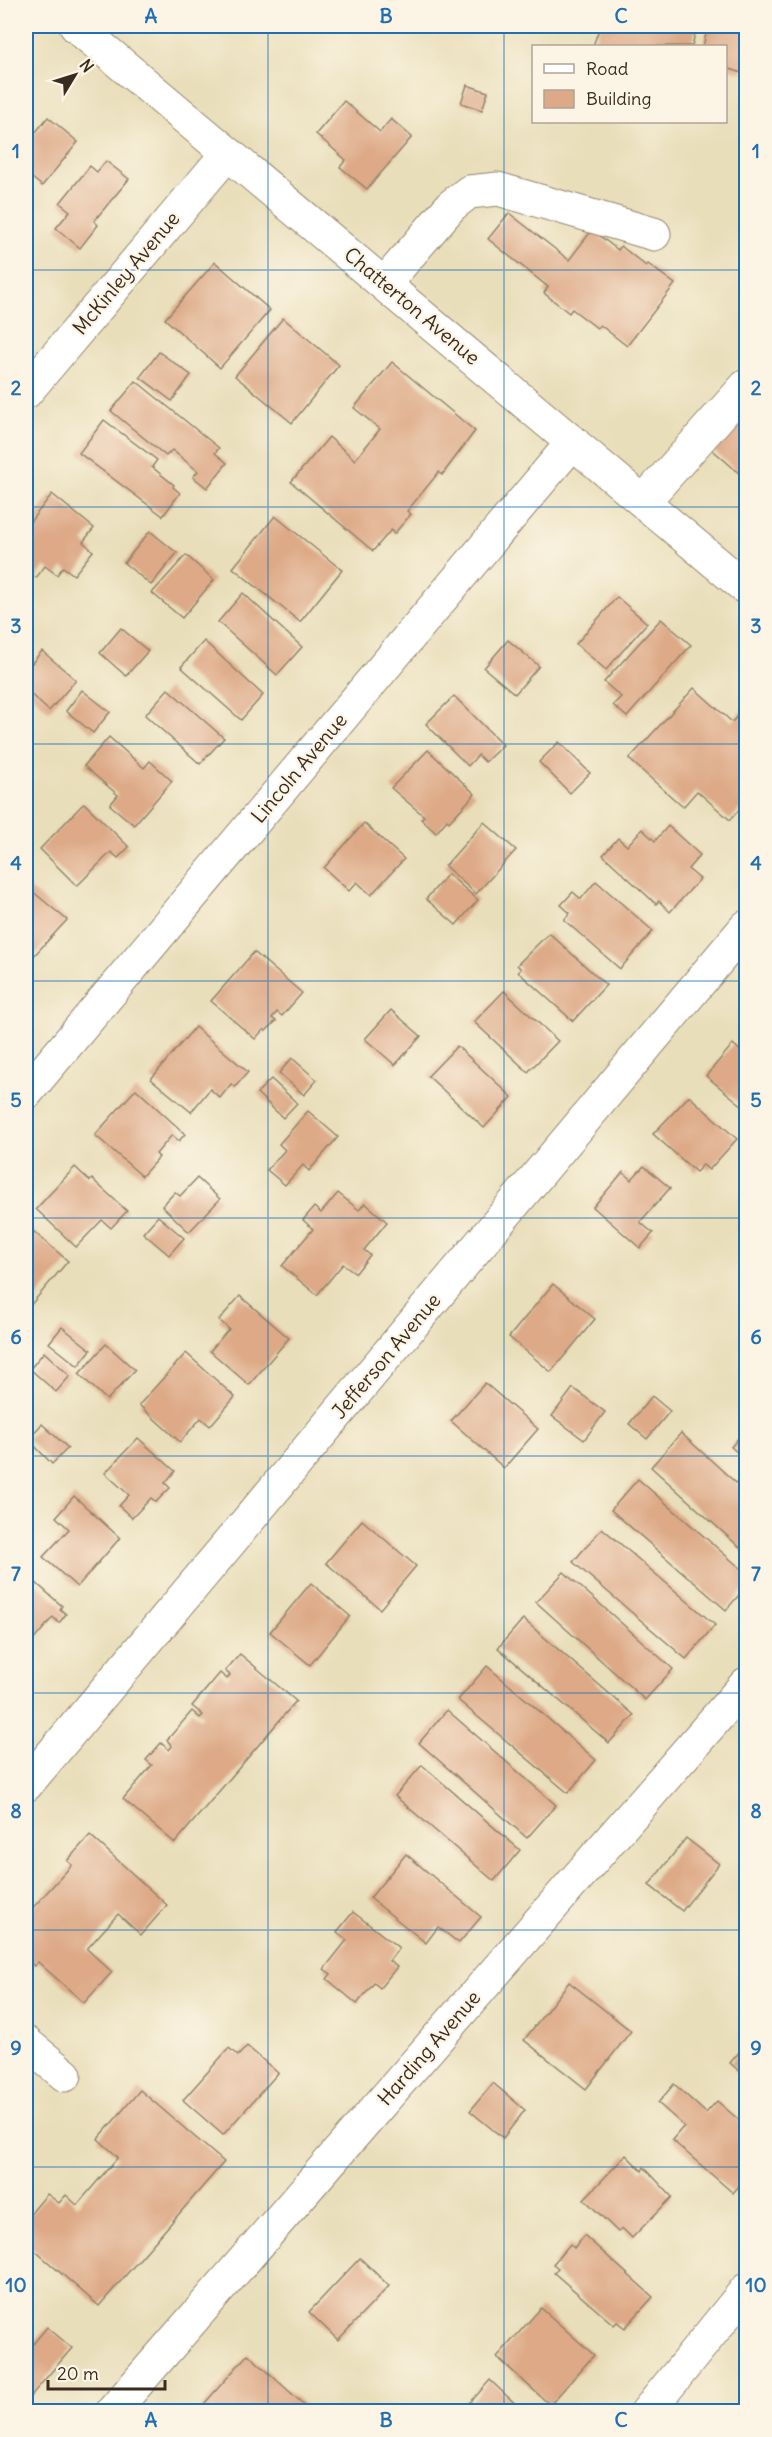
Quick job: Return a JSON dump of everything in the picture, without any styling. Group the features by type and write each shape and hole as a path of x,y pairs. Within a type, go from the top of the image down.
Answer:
{"street":[{"name":"Chatterton Avenue","path":"76,26 747,588"},
{"name":"McKinley Avenue","path":"26,392 227,154"},
{"path":"385,283 451,206 469,192 498,189 654,234"},
{"path":"644,501 747,386"},
{"name":"Lincoln Avenue","path":"26,1093 573,442"},
{"name":"Jefferson Avenue","path":"26,1785 747,927"},
{"name":"Harding Avenue","path":"112,2412 747,1684"},
{"path":"26,2043 64,2075"},
{"path":"647,2412 747,2290"}],"building":[{"path":"600,26 697,26 692,45 593,45"},
{"path":"708,26 746,26 746,57 742,73 727,68 727,45 703,45"},
{"path":"467,85 488,92 482,110 461,103"},
{"path":"344,101 380,132 391,119 412,137 367,189 340,167 346,160 316,134"},
{"path":"48,117 78,142 42,186 26,173 26,144"},
{"path":"106,161 129,179 94,221 98,225 80,248 56,228 70,211 60,203 90,166 97,172"},
{"path":"509,213 569,260 592,230 618,250 621,246 646,266 648,264 675,284 627,346 600,325 597,328 572,309 569,313 544,293 548,287 488,239"},
{"path":"215,262 270,310 220,368 165,319"},
{"path":"283,318 339,365 292,423 235,376"},
{"path":"159,352 191,375 172,401 140,377"},
{"path":"392,362 475,431 442,475 439,472 407,511 411,514 394,534 391,530 373,551 291,482 329,437 355,460 380,429 354,408"},
{"path":"136,381 219,448 215,453 227,463 207,488 193,477 198,471 172,450 166,456 111,411"},
{"path":"746,399 746,479 708,446"},
{"path":"104,420 157,460 152,467 180,493 163,516 79,453"},
{"path":"52,494 94,528 83,542 93,551 74,575 63,567 57,575 45,566 36,578 26,570 26,527"},
{"path":"275,516 342,570 300,622 233,568"},
{"path":"150,531 177,553 151,585 124,563"},
{"path":"186,555 214,580 182,618 152,593"},
{"path":"243,593 302,647 277,675 218,622"},
{"path":"617,597 647,623 606,670 576,644"},
{"path":"661,619 691,645 627,717 613,705 621,697 604,682"},
{"path":"121,628 148,651 126,676 100,653"},
{"path":"508,640 539,666 515,694 484,668"},
{"path":"204,641 263,695 241,720 181,667"},
{"path":"42,651 76,680 49,711 26,690 26,670"},
{"path":"694,688 732,722 746,706 746,802 730,820 697,791 683,807 629,759"},
{"path":"168,689 224,738 200,764 145,715"},
{"path":"82,690 110,712 93,733 66,711"},
{"path":"454,696 503,745 485,762 478,755 468,766 426,724"},
{"path":"109,737 144,768 150,761 172,781 134,825 110,805 118,795 84,766"},
{"path":"559,742 590,773 570,793 539,762"},
{"path":"428,750 475,794 436,833 421,819 424,816 391,788"},
{"path":"84,803 129,847 118,858 111,852 77,886 40,849"},
{"path":"484,822 516,850 476,894 445,866"},
{"path":"364,823 404,859 371,895 357,882 349,891 324,868"},
{"path":"668,826 700,855 688,869 700,879 670,912 659,901 656,904 603,855 618,838 627,846 642,829 655,841"},
{"path":"448,874 478,900 456,925 426,899"},
{"path":"596,881 653,931 620,969 564,920 570,913 561,905 573,892 581,899"},
{"path":"26,886 67,920 30,960 26,956"},
{"path":"549,933 606,985 573,1021 518,972 521,969 517,965"},
{"path":"254,952 302,993 282,1016 277,1012 272,1018 276,1021 255,1039 211,1001"},
{"path":"504,991 558,1041 528,1072 474,1022"},
{"path":"391,1010 421,1036 395,1065 365,1039"},
{"path":"195,1027 248,1072 235,1087 231,1084 220,1098 210,1089 191,1112 151,1079"},
{"path":"733,1044 746,1056 746,1104 744,1107 706,1076"},
{"path":"457,1046 512,1097 484,1128 428,1076"},
{"path":"292,1058 317,1080 304,1095 279,1073"},
{"path":"271,1079 297,1103 283,1118 257,1093"},
{"path":"136,1089 185,1134 179,1141 172,1135 156,1154 159,1157 142,1176 95,1135"},
{"path":"689,1096 737,1139 709,1170 703,1165 696,1172 653,1134"},
{"path":"308,1111 338,1137 309,1171 303,1165 285,1185 267,1170 285,1150 279,1144"},
{"path":"644,1166 670,1188 640,1222 653,1233 640,1248 593,1207 623,1172 631,1180"},
{"path":"75,1167 90,1181 92,1179 127,1211 111,1228 102,1220 76,1247 36,1209"},
{"path":"197,1178 220,1199 189,1232 162,1206 175,1192 180,1196"},
{"path":"338,1193 359,1210 365,1203 387,1222 364,1250 370,1255 356,1273 343,1264 317,1295 282,1266 313,1229 303,1220 314,1207 321,1213"},
{"path":"158,1216 184,1238 169,1255 143,1233"},
{"path":"26,1225 68,1261 29,1307 26,1304"},
{"path":"553,1284 595,1319 551,1372 509,1337"},
{"path":"240,1296 289,1338 249,1385 210,1351 229,1329 219,1320"},
{"path":"62,1327 91,1350 78,1366 49,1343"},
{"path":"106,1344 135,1370 107,1400 79,1374"},
{"path":"44,1352 70,1376 56,1392 30,1369"},
{"path":"186,1353 235,1397 210,1426 201,1418 180,1442 139,1405"},
{"path":"485,1383 538,1429 504,1468 451,1421"},
{"path":"573,1388 605,1412 584,1440 552,1416"},
{"path":"652,1396 670,1411 647,1439 629,1424"},
{"path":"42,1424 68,1448 52,1464 28,1439"},
{"path":"746,1429 746,1460 731,1447"},
{"path":"681,1433 746,1492 746,1553 651,1467"},
{"path":"138,1438 175,1471 165,1483 170,1488 156,1502 151,1498 132,1518 119,1506 129,1495 105,1473"},
{"path":"638,1479 746,1573 746,1587 726,1610 611,1510"},
{"path":"74,1496 120,1538 77,1587 43,1557 69,1529 56,1517"},
{"path":"362,1520 416,1566 380,1609 326,1563"},
{"path":"602,1528 715,1625 686,1659 573,1562"},
{"path":"564,1572 673,1669 645,1700 536,1602"},
{"path":"26,1574 62,1606 60,1609 66,1614 59,1623 53,1617 26,1649"},
{"path":"311,1583 350,1616 310,1665 270,1632"},
{"path":"523,1619 634,1715 609,1743 498,1648"},
{"path":"240,1654 296,1701 175,1843 123,1799 152,1765 146,1760 161,1743 169,1750 172,1746 167,1740 192,1711 200,1718 203,1715 192,1706 220,1673 227,1679 230,1675 225,1671"},
{"path":"487,1666 596,1760 568,1793 458,1700"},
{"path":"447,1710 556,1805 527,1838 419,1743"},
{"path":"422,1765 520,1850 494,1881 395,1796"},
{"path":"90,1835 167,1905 141,1935 118,1914 87,1949 112,1972 84,2003 38,1962 34,1966 26,1959 26,1915 72,1865 67,1861"},
{"path":"686,1838 719,1864 682,1911 649,1885"},
{"path":"406,1854 481,1917 459,1943 438,1927 426,1943 370,1898"},
{"path":"353,1912 399,1948 389,1961 397,1967 380,1988 374,1983 357,2004 327,1979 331,1974 324,1969 347,1940 337,1932"},
{"path":"569,1982 631,2031 586,2089 524,2040"},
{"path":"746,2044 746,2077 730,2063"},
{"path":"247,2046 278,2073 223,2135 183,2100 229,2048 238,2056"},
{"path":"493,2083 525,2110 503,2138 470,2111"},
{"path":"674,2084 706,2113 717,2101 746,2126 746,2178 733,2193 672,2140 684,2126 658,2103"},
{"path":"140,2090 224,2162 99,2306 26,2243 26,2219 47,2194 59,2203 66,2195 77,2205 118,2157 98,2139"},
{"path":"626,2155 642,2171 644,2167 672,2197 632,2238 622,2228 618,2232 584,2199"},
{"path":"584,2235 653,2297 625,2328 617,2322 614,2325 554,2273 558,2268 553,2264 570,2244 574,2248"},
{"path":"360,2258 389,2286 338,2340 309,2312"},
{"path":"541,2308 594,2355 550,2405 497,2357"},
{"path":"47,2327 72,2348 29,2398 26,2395 26,2338 33,2344"},
{"path":"248,2354 312,2412 197,2412"},
{"path":"490,2380 524,2412 462,2412"}]}
